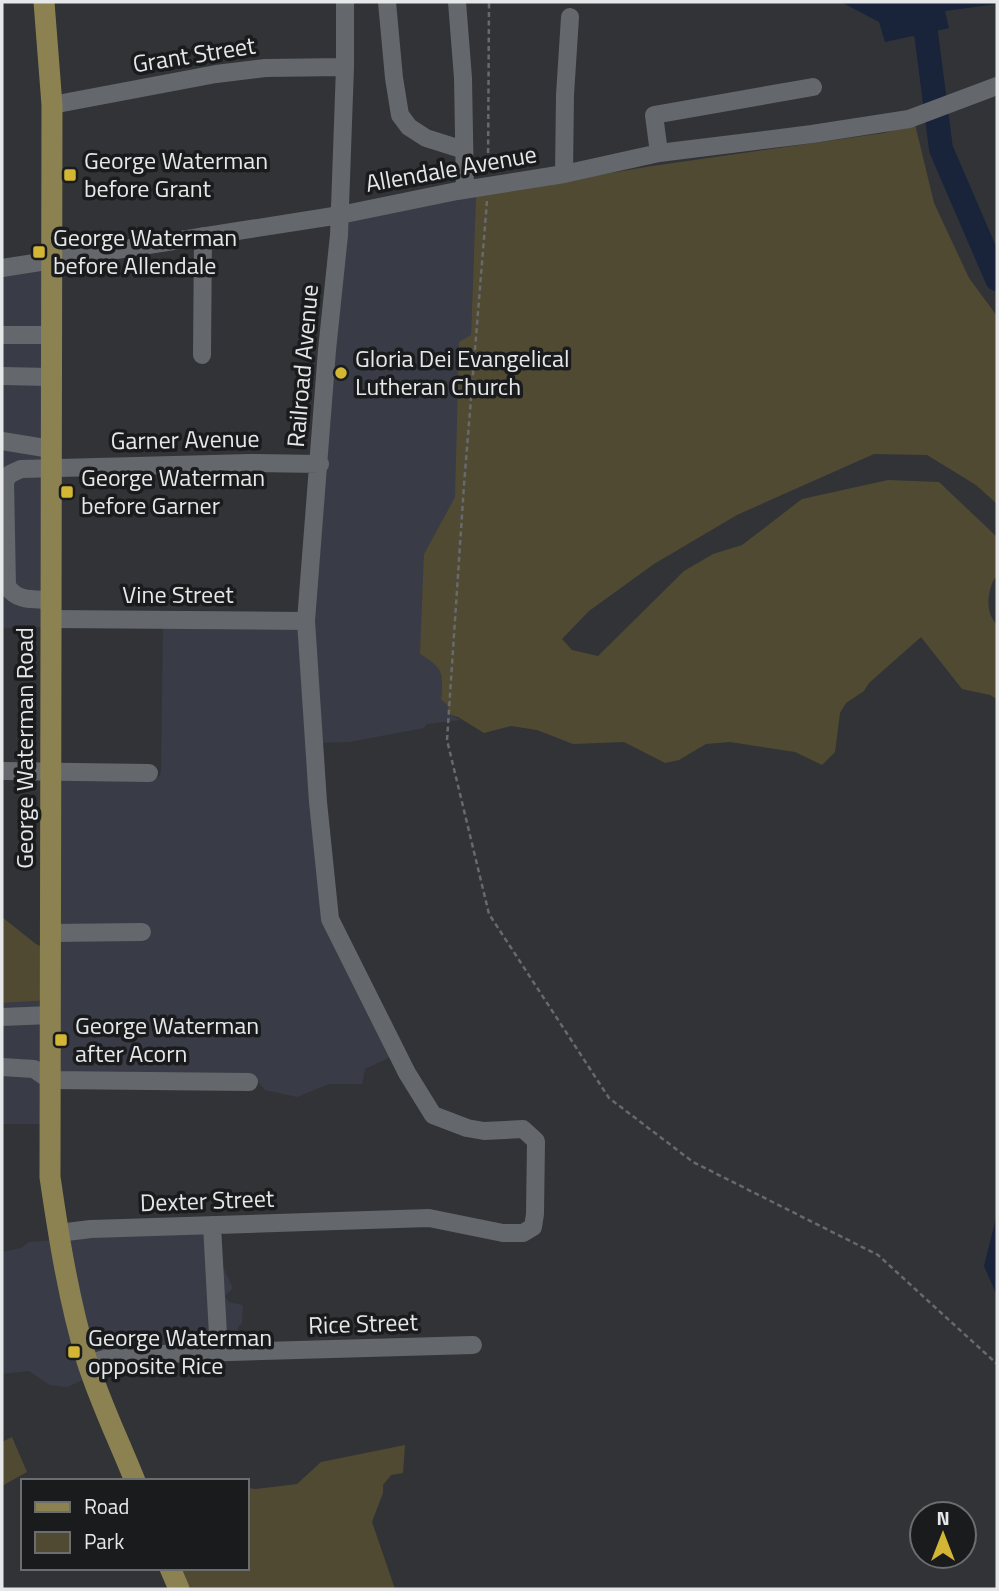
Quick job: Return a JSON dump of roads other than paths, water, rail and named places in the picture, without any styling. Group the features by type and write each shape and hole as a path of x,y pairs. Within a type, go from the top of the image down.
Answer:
{"main road":[{"name":"George Waterman Road","path":"44,2 52,105 50,1177 66,1282 88,1364 134,1479"},
{"path":"171,1570 178,1589"}],"street":[{"name":"Railroad Avenue","path":"314,734 306,621 340,215 345,2"},
{"path":"387,2 400,115 409,127 426,138 464,150"},
{"path":"457,2 463,78 465,190"},
{"path":"564,174 570,17"},
{"name":"Grant Street","path":"52,105 229,72 265,68 345,67"},
{"name":"Allendale Avenue","path":"2,268 340,215 564,174 659,153 824,133 909,119 997,86"},
{"path":"659,153 654,115 813,88"},
{"path":"202,236 202,355"},
{"path":"2,335 50,335"},
{"path":"2,376 50,377"},
{"path":"2,441 51,458"},
{"name":"Garner Avenue","path":"51,458 320,464"},
{"name":"Vine Street","path":"51,458 20,469 10,474 5,481 7,586 12,593 50,610 306,621"},
{"name":"Dexter Street","path":"58,1233 91,1229 429,1218 503,1233 523,1233 533,1227 536,1141 523,1129 467,1129 433,1115 407,1073 330,919 314,734"},
{"path":"2,771 149,773"},
{"path":"51,933 142,932"},
{"path":"2,1017 51,1015"},
{"path":"2,1067 34,1069 50,1080 249,1082"},
{"path":"212,1225 219,1353"},
{"name":"Rice Street","path":"88,1364 107,1358 473,1345"}],"water":[{"path":"841,2 997,4 945,11 949,28 885,42 879,22"},
{"path":"997,1214 997,1296 984,1266"}],"waterway":[{"path":"907,2 926,33 941,149 997,279"}],"place":[{"name":"George Waterman before Grant","path":"70,175"},
{"name":"George Waterman before Allendale","path":"39,252"},
{"name":"Gloria Dei Evangelical Lutheran Church","path":"341,373"},
{"name":"George Waterman before Garner","path":"67,492"},
{"name":"George Waterman after Acorn","path":"61,1040"},
{"name":"George Waterman opposite Rice","path":"74,1352"}]}
